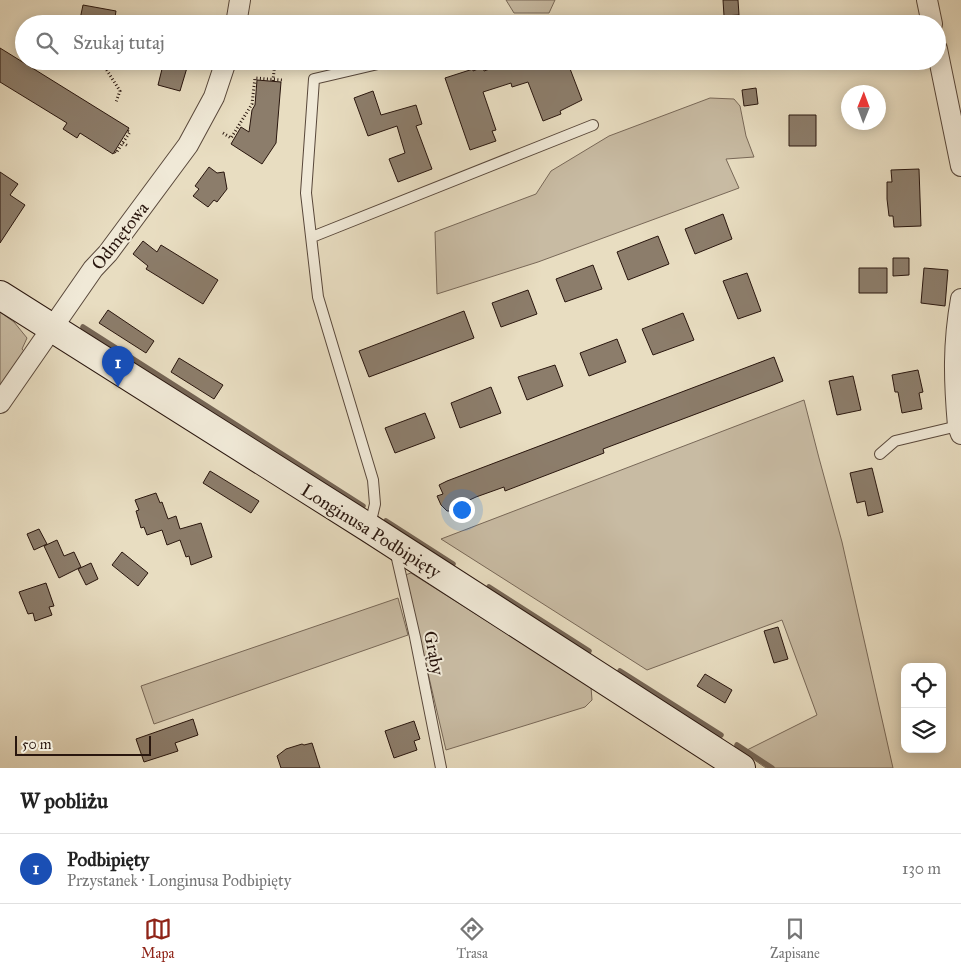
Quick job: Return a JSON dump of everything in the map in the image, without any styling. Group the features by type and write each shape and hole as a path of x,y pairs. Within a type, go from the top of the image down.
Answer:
{"street":[{"path":"238,15 240,0"},
{"path":"927,0 930,15"},
{"name":"Odmętowa","path":"0,403 93,269 108,253 188,145 214,97 223,70"},
{"path":"942,70 961,166"},
{"name":"Longinusa Podbipięty","path":"0,295 369,528 741,768"},
{"path":"959,430 954,361 956,326 961,299"}],"lane":[{"path":"352,70 314,79 306,193 318,297 373,480 375,504 369,528"},
{"path":"312,238 593,125"},
{"path":"880,454 895,441 959,430"},
{"name":"Grąby","path":"393,544 415,637 441,768"}],"path":[{"path":"107,70 120,91 116,102"},
{"path":"273,80 274,70"},
{"path":"223,133 231,138 252,104 255,78 282,80"},
{"path":"115,152 130,132 128,131"},
{"path":"123,142 128,146"}],"shaded area":[{"path":"506,0 555,0 549,13 514,13"},
{"path":"710,98 734,99 740,106 746,136 754,157 726,159 739,188 538,262 437,294 435,232 536,194 551,171 609,136"},
{"path":"0,312 14,322 27,338 22,349 27,354 0,395"},
{"path":"804,400 842,542 893,768 766,768 743,752 817,715 782,620 647,670 441,539"},
{"path":"411,573 591,687 592,700 585,707 446,750 405,575"},
{"path":"398,598 408,635 154,724 141,686"}],"building":[{"path":"723,0 738,0 739,15 724,15"},
{"path":"83,5 116,11 115,15 81,15"},
{"path":"0,48 15,57 15,70 35,70 129,128 113,154 80,133 77,138 63,129 67,123 0,82"},
{"path":"162,70 186,70 180,91 158,85"},
{"path":"470,70 570,70 582,100 560,111 561,114 543,121 528,82 512,87 511,83 483,92 496,130 492,131 496,141 470,150 445,78"},
{"path":"257,80 281,82 276,143 262,164 231,144 241,127 249,132 252,110 255,105"},
{"path":"756,88 758,104 744,106 742,90"},
{"path":"373,91 381,115 416,105 422,124 416,126 432,169 398,182 389,159 405,153 397,126 368,136 354,98"},
{"path":"789,115 816,115 816,146 789,146"},
{"path":"209,167 217,173 224,172 227,189 217,202 214,200 208,207 193,196 199,189 195,186"},
{"path":"919,169 921,226 894,227 893,216 889,216 887,199 887,182 892,182 891,170"},
{"path":"0,172 18,184 10,195 25,205 0,243"},
{"path":"723,214 732,239 695,254 685,229"},
{"path":"658,236 669,264 628,280 617,252"},
{"path":"143,241 157,252 161,245 218,280 203,304 146,269 148,266 133,254"},
{"path":"893,258 909,258 909,275 893,276"},
{"path":"593,265 602,289 565,302 556,279"},
{"path":"859,268 887,268 887,293 859,293"},
{"path":"924,268 948,270 945,306 921,303"},
{"path":"747,273 761,311 738,319 723,281"},
{"path":"528,290 537,314 501,327 492,303"},
{"path":"108,310 154,341 146,353 99,323"},
{"path":"464,311 474,338 369,377 359,351"},
{"path":"683,313 694,340 653,355 642,329"},
{"path":"617,339 626,362 589,376 580,353"},
{"path":"774,357 783,381 603,449 604,453 505,491 504,487 476,497 461,504 463,508 447,511 441,505 437,496 443,494 439,485 447,481"},
{"path":"179,358 223,385 214,399 171,372"},
{"path":"555,365 563,386 527,400 518,377"},
{"path":"918,370 923,392 919,393 922,409 902,413 892,375"},
{"path":"853,376 861,410 837,415 829,381"},
{"path":"491,387 501,413 460,428 451,403"},
{"path":"425,413 435,438 395,453 385,428"},
{"path":"872,468 883,512 868,516 865,501 857,503 850,473"},
{"path":"210,471 259,501 251,513 203,483"},
{"path":"156,493 160,503 162,502 168,519 176,516 180,529 201,523 212,557 191,565 189,556 186,557 180,540 167,545 162,530 147,535 144,527 141,528 136,511 139,510 135,500"},
{"path":"39,529 47,544 34,550 27,534"},
{"path":"57,540 64,556 74,552 81,567 59,578 44,546"},
{"path":"122,552 148,573 138,586 112,565"},
{"path":"91,563 98,579 86,585 78,569"},
{"path":"46,583 54,606 49,607 52,615 35,621 33,613 28,614 19,592"},
{"path":"778,627 788,659 774,663 764,631"},
{"path":"705,674 732,690 725,703 697,686"},
{"path":"193,719 198,735 175,743 178,751 144,762 136,739"},
{"path":"414,721 420,739 414,741 417,750 394,758 385,731"},
{"path":"312,743 320,768 281,768 277,756 286,749"}],"waterway":[{"path":"83,327 363,506"},
{"path":"386,521 453,564"},
{"path":"489,587 589,651"},
{"path":"620,671 721,735"},
{"path":"737,745 772,768"}],"place":[{"name":"Podbipięty","path":"118,387"}]}
